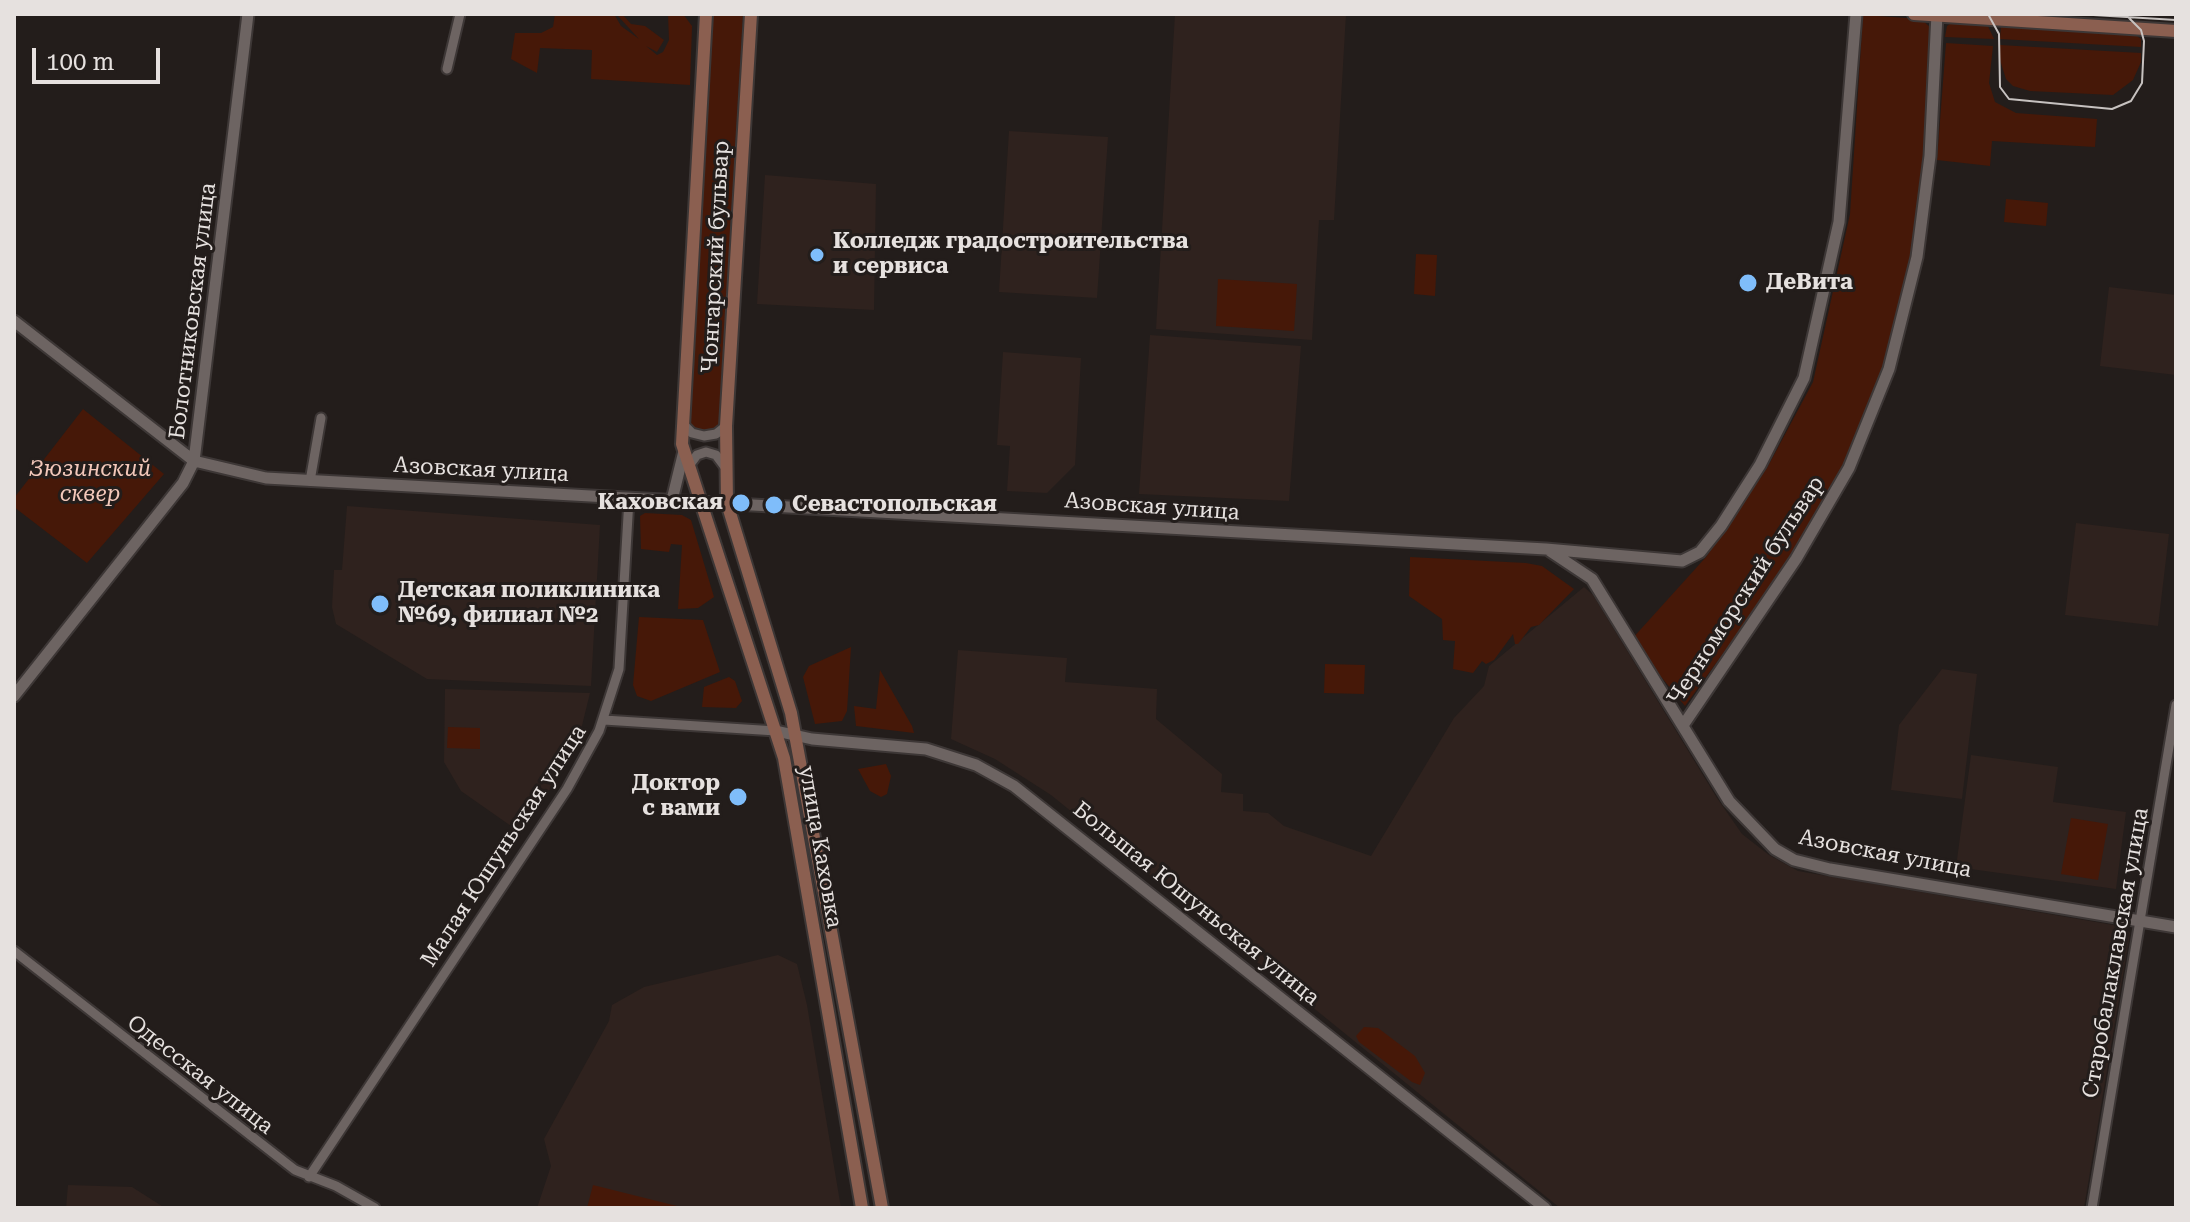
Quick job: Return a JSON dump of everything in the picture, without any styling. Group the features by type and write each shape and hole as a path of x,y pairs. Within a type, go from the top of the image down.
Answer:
{"main road":[{"name":"Чонгарский бульвар","path":"702,501 684,451 683,424 706,14"},
{"name":"Чонгарский бульвар","path":"727,503 726,426 751,14"},
{"path":"1914,14 2176,31"},
{"name":"улица Каховка","path":"702,501 776,731 814,927 862,1208"},
{"name":"улица Каховка","path":"727,503 795,736 882,1208"}],"street":[{"name":"Болотниковская улица","path":"14,696 183,483 194,461 248,14"},
{"path":"447,69 460,14"},
{"path":"1546,549 1682,561 1700,552 1760,465 1796,397 1823,304 1839,222 1856,14"},
{"name":"Черноморский бульвар","path":"1684,724 1796,559 1842,480 1889,369 1917,257 1930,156 1937,15"},
{"name":"Азовская улица","path":"14,321 194,461 266,478 1546,549 1592,579 1729,801 1772,847 1794,860 2176,927"},
{"path":"310,481 321,418"},
{"path":"683,424 692,433 704,436 716,434 726,426"},
{"name":"Чонгарский бульвар","path":"672,500 684,451"},
{"path":"688,467 697,455 706,452 716,455 725,467"},
{"name":"Малая Юшуньская улица","path":"309,1177 575,777 604,720 620,656 629,499"},
{"path":"1592,579 1597,564 1614,556"},
{"name":"Старобалаклавская улица","path":"2092,1208 2176,705"},
{"path":"604,720 776,731"},
{"name":"Большая Юшуньская улица","path":"776,731 795,736 934,751 976,765 1014,786 1545,1208"},
{"name":"Одесская улица","path":"14,951 236,1127 309,1177 336,1186 375,1208"}],"shaded area":[{"path":"1175,14 1346,14 1334,220 1319,220 1312,340 1156,329"},
{"path":"1009,131 1108,137 1097,298 999,292"},
{"name":"Колледж градостроительства и сервиса","path":"765,175 876,184 874,310 757,304"},
{"path":"2109,287 2176,295 2176,375 2100,366"},
{"path":"1150,335 1301,346 1289,501 1139,494"},
{"path":"1003,352 1081,358 1075,465 1047,493 1007,491 1010,446 997,445"},
{"path":"347,506 600,525 591,686 427,679 336,624 332,607 334,570 342,570"},
{"path":"2076,523 2169,534 2158,626 2065,615"},
{"path":"1584,587 1593,595 1717,798 1742,834 1769,855 1798,871 2125,927 2130,933 2084,1208 1560,1208 1051,795 995,759 951,739 958,650 1067,658 1065,682 1157,689 1156,719 1222,774 1221,792 1243,794 1243,811 1268,813 1284,826 1371,856 1454,718 1484,686 1489,666"},
{"path":"1942,669 1977,674 1962,799 1891,790 1899,725"},
{"path":"445,689 590,693 576,750 521,833 461,791 444,762"},
{"path":"1971,755 2058,767 2053,802 2126,812 2116,889 1956,867"},
{"path":"778,955 797,964 807,1005 841,1208 537,1208 551,1166 544,1139 609,1021 612,1005 644,987"},
{"path":"68,1185 132,1187 165,1208 66,1208"}],"green space":[{"path":"555,14 614,14 621,26 639,39 618,16 622,14 631,24 645,26 664,40 657,52 646,46 657,55 663,52 669,40 668,14 683,14 692,26 690,85 591,79 592,50 540,48 537,73 511,59 515,33 541,33 553,27"},
{"path":"710,14 743,14 719,424 709,432 695,431 685,422"},
{"path":"1863,15 1921,19 1932,29 1925,156 1912,256 1884,368 1845,467 1793,557 1685,706 1631,640 1706,557 1767,468 1813,382 1850,214"},
{"path":"1953,22 1987,24 1994,39 1945,37 1947,26"},
{"path":"2001,26 2133,33 2141,39 2141,47 2000,39"},
{"path":"1946,43 1993,46 1989,83 1995,102 2016,113 2097,119 2095,147 1992,141 1990,166 1937,160"},
{"path":"2000,45 2141,53 2141,62 2133,80 2113,95 2030,91 2013,86 2006,79 2000,60"},
{"path":"2006,199 2048,203 2046,226 2004,222"},
{"path":"1416,254 1437,255 1435,296 1414,294"},
{"path":"1218,279 1297,284 1294,331 1216,326"},
{"name":"Зюзинский сквер","path":"83,409 164,474 87,563 14,507 14,498"},
{"path":"645,513 682,515 691,520 714,597 698,608 678,609 682,545 671,544 669,552 641,549 640,516"},
{"path":"1410,557 1542,566 1574,589 1539,625 1531,627 1518,644 1515,644 1513,634 1494,660 1486,664 1482,661 1473,673 1453,669 1455,641 1443,640 1442,619 1409,596"},
{"path":"639,617 703,620 720,672 651,701 637,696 633,685"},
{"path":"851,647 847,711 842,721 815,724 803,677 809,666"},
{"path":"1325,664 1365,665 1364,694 1324,693"},
{"path":"880,670 914,733 856,726 854,706 876,709"},
{"path":"729,677 735,681 742,701 736,708 702,707 704,687"},
{"path":"448,727 480,728 480,749 447,748"},
{"path":"886,764 891,776 887,794 881,797 870,791 858,769"},
{"path":"2071,818 2108,824 2098,880 2061,874"},
{"path":"1364,1027 1378,1028 1415,1056 1425,1073 1420,1085 1359,1042 1356,1036"},
{"path":"593,1185 685,1208 587,1208"}],"tram line":[{"path":"1988,14 1999,34 2000,87 2009,99 2112,109 2131,101 2142,83 2144,41 2141,30 2125,14"},
{"path":"2077,14 2176,20"}],"place":[{"name":"Колледж градостроительства и сервиса","path":"817,255"},
{"name":"ДеВита","path":"1748,283"},
{"name":"Каховская","path":"741,503"},
{"name":"Севастопольская","path":"774,505"},
{"name":"Детская поликлиника №69, филиал №2","path":"380,604"},
{"name":"Доктор с вами","path":"738,797"}]}
